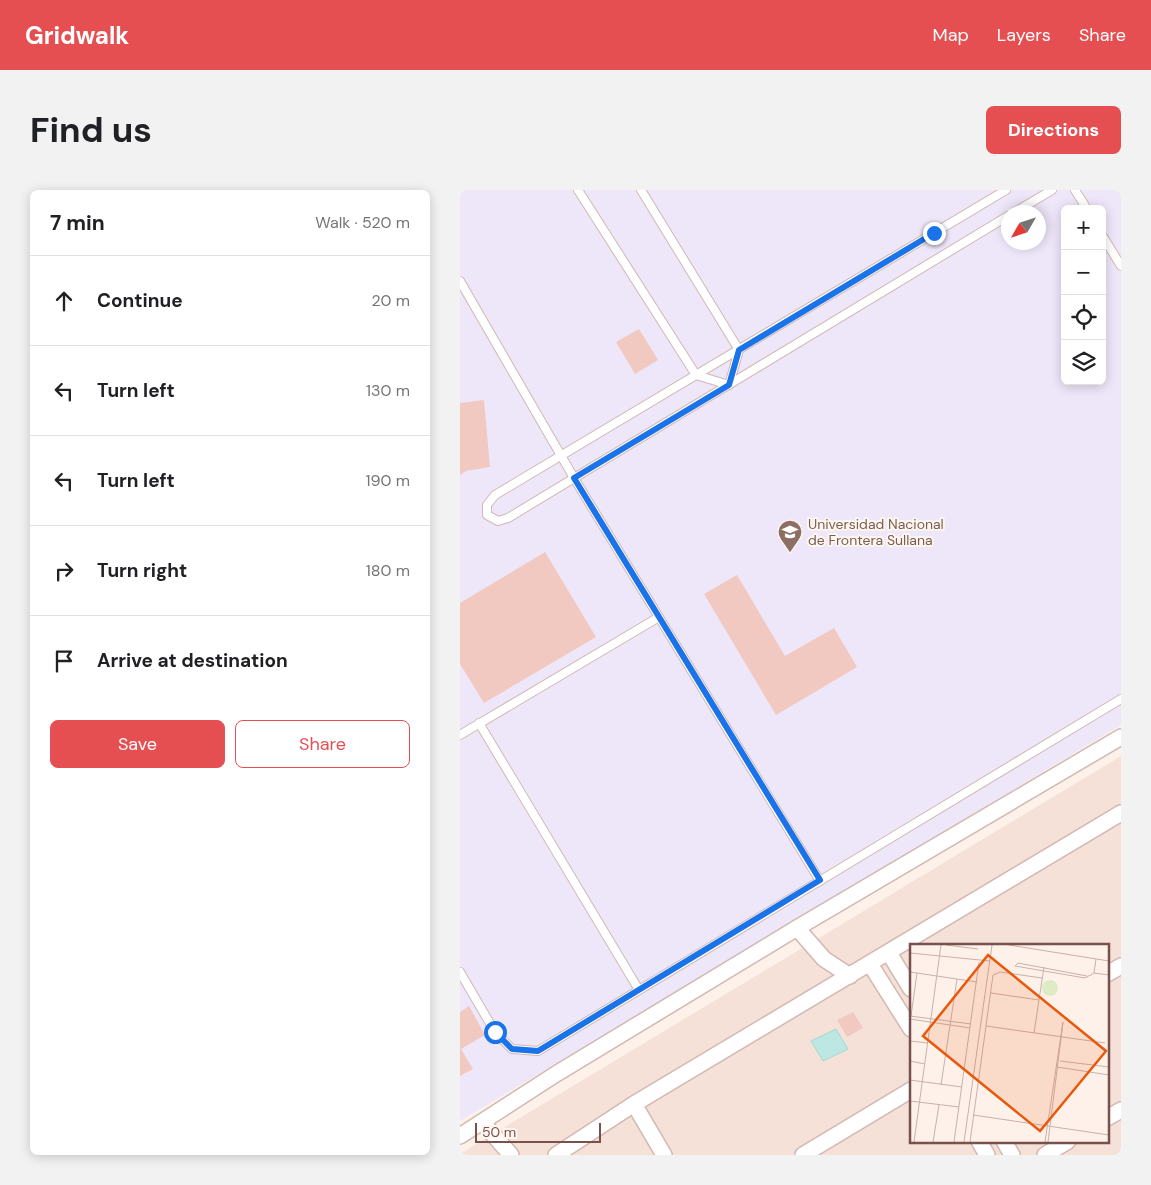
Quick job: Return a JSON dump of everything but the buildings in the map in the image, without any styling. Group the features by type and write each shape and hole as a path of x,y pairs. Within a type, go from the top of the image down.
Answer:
{"street":[{"path":"460,1136 483,1123 556,1074 797,928 1121,737"},
{"path":"556,1155 634,1104 1121,813"},
{"path":"797,928 824,959 850,976"},
{"path":"889,952 910,987"},
{"path":"870,964 910,1026"},
{"path":"1108,973 1121,966"},
{"path":"803,1155 910,1091"},
{"path":"634,1104 664,1155"},
{"path":"1108,1117 1121,1110"},
{"path":"483,1123 511,1155"},
{"path":"980,1142 987,1155"},
{"path":"1005,1142 1012,1155"},
{"path":"1045,1155 1066,1142"}],"lane":[{"path":"578,190 696,375 729,385"},
{"path":"641,190 739,350 729,385"},
{"path":"1001,220 508,518 498,521 487,515 487,504 495,496 1006,190"},
{"path":"1027,205 1052,190"},
{"path":"1075,190 1084,205"},
{"path":"1106,242 1121,266"},
{"path":"460,281 574,478 820,880"},
{"path":"460,734 658,617"},
{"path":"460,972 495,1032 512,1049 538,1051 1121,700"},
{"path":"479,723 639,990"}],"shaded area":[{"name":"Universidad Nacional de Frontera Sullana","path":"460,190 1121,190 1121,725 460,1121"},
{"path":"1121,756 1121,1155 460,1154"}],"water":[{"path":"836,1029 848,1049 823,1061 811,1041"}],"place":[{"name":"Universidad Nacional de Frontera Sullana","path":"790,553"}],"route":[{"path":"495,1032 512,1049 538,1051 820,880 574,478 729,385 739,350 934,233"}]}
